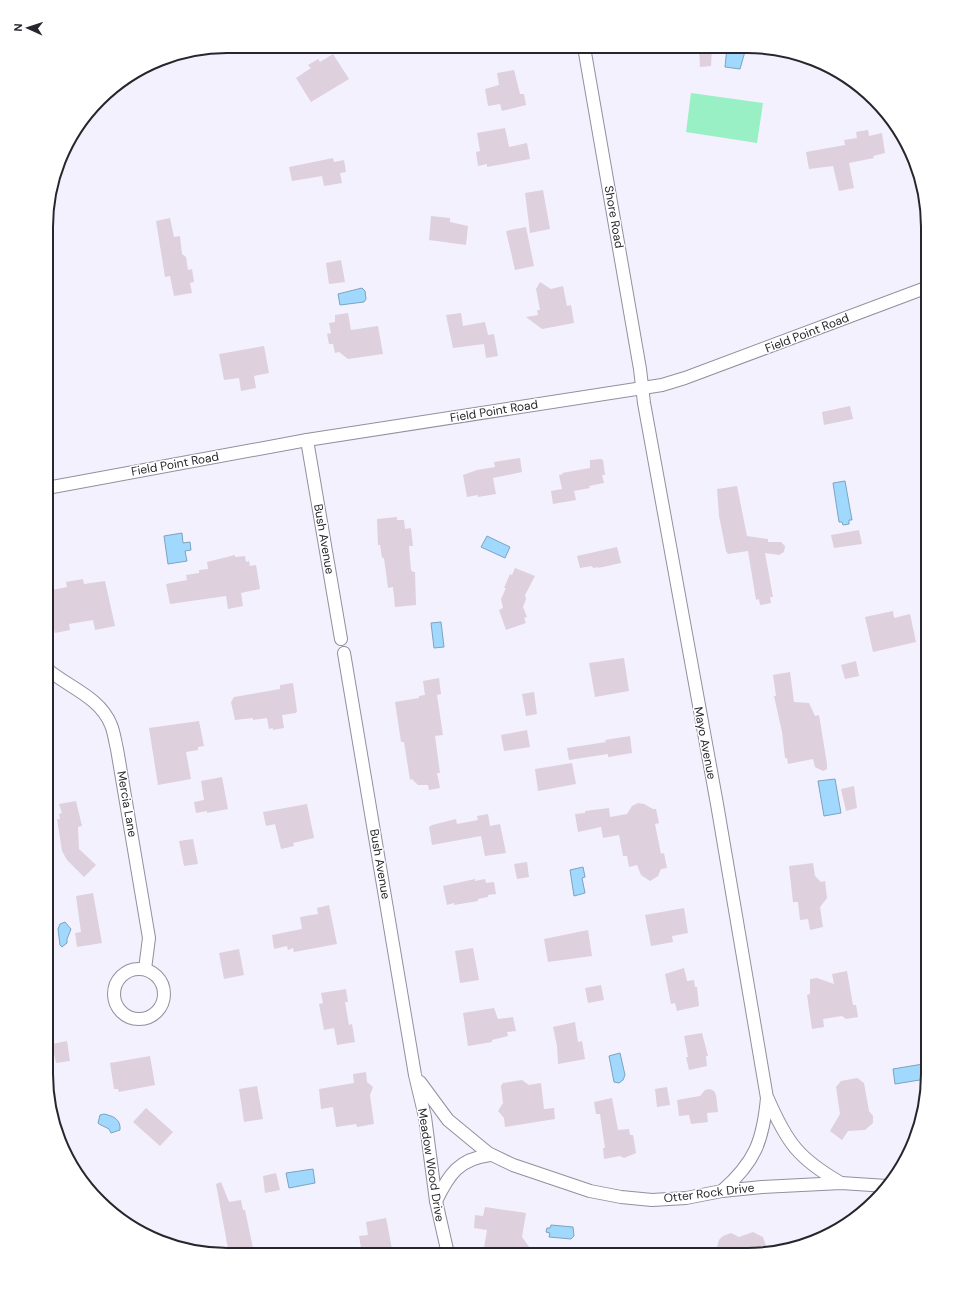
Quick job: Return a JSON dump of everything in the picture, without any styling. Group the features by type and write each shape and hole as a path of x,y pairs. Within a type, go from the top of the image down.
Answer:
{"street":[{"name":"Shore Road","path":"585,53 643,388"},
{"name":"Field Point Road","path":"53,487 307,440 643,388 685,378 921,290"},
{"name":"Mayo Avenue","path":"643,388 648,426 717,804 767,1098 784,1135 796,1150 822,1172 841,1183"},
{"name":"Bush Avenue","path":"307,440 341,639"},
{"name":"Bush Avenue","path":"344,653 416,1075"},
{"name":"Mercia Lane","path":"53,673 87,696 100,708 111,724 117,749 149,938 145,969"},
{"path":"135,968 145,969 154,973 162,983 164,992 162,1006 153,1015 137,1020 128,1017 121,1012 115,1004 113,996 115,984 125,972 135,968"},
{"name":"Otter Rock Drive","path":"416,1075 448,1120 490,1154 513,1165 590,1191 621,1197 652,1200 678,1199 722,1191 841,1183 881,1186"},
{"name":"Meadow Wood Drive","path":"416,1075 425,1117 436,1201 447,1248"},
{"name":"Mayo Avenue","path":"722,1191 747,1166 756,1151 765,1116 767,1098"},
{"path":"436,1201 445,1182 462,1164 470,1159 490,1154"}],"green space":[{"path":"691,93 763,103 757,143 686,132"}],"water":[{"path":"726,53 745,53 740,69 725,67"},
{"path":"362,288 365,291 366,299 364,302 340,305 338,294"},
{"path":"845,481 852,520 849,520 849,524 843,525 842,522 839,522 833,483"},
{"path":"182,533 183,543 190,542 191,550 185,551 187,561 168,564 164,536"},
{"path":"487,536 510,547 505,558 481,547"},
{"path":"441,622 444,647 434,648 431,623"},
{"path":"835,779 841,813 824,816 818,781"},
{"path":"583,867 585,877 582,878 585,893 574,896 570,870"},
{"path":"65,922 71,929 67,943 62,947 60,945 58,929 60,924"},
{"path":"620,1053 625,1075 623,1080 619,1083 614,1082 609,1056"},
{"path":"921,1064 921,1080 895,1084 893,1069"},
{"path":"104,1114 118,1121 120,1130 111,1133 109,1129 98,1123 100,1115"},
{"path":"313,1169 315,1183 289,1188 286,1173"},
{"path":"551,1225 573,1227 574,1236 571,1239 549,1237 550,1233 546,1232 547,1228 550,1228"}],"building":[{"path":"699,53 712,53 711,66 700,67"},
{"path":"333,54 349,79 311,102 296,78 311,68 308,65 318,59 320,62"},
{"path":"514,70 520,94 524,94 526,105 502,111 500,104 488,106 485,89 499,85 497,73"},
{"path":"505,128 509,147 527,143 530,159 487,167 487,164 478,166 476,152 480,151 477,133"},
{"path":"868,130 869,136 882,133 885,153 873,156 874,158 849,163 854,188 839,191 833,166 809,169 806,152 845,145 844,140 857,138 856,132"},
{"path":"333,158 334,162 344,160 346,172 340,173 342,183 324,186 322,176 292,181 289,167"},
{"path":"543,190 550,229 530,233 525,193"},
{"path":"431,216 450,218 450,222 468,226 466,245 429,240"},
{"path":"170,218 174,237 180,236 182,254 186,257 188,270 192,269 194,282 190,283 192,293 174,296 170,276 165,277 156,221"},
{"path":"526,227 534,266 515,270 506,231"},
{"path":"341,260 345,282 329,284 326,263"},
{"path":"540,282 551,289 563,286 567,306 571,305 574,323 542,329 526,317 538,315 537,310 540,310 536,289"},
{"path":"348,313 351,330 378,326 383,354 348,359 339,352 335,353 333,344 329,344 327,334 331,333 329,323 335,322 335,315"},
{"path":"461,313 463,326 485,322 488,335 494,334 498,356 486,358 484,344 453,348 446,315"},
{"path":"264,346 269,373 254,376 256,388 241,391 239,378 224,380 219,354"},
{"path":"850,406 853,419 824,425 822,412"},
{"path":"520,458 522,472 493,478 496,494 467,497 463,475 477,470 495,467 494,462"},
{"path":"590,460 603,460 605,475 602,475 604,483 589,486 590,488 574,491 576,500 553,504 551,491 562,489 559,475 563,474 562,473 590,468"},
{"path":"737,486 747,536 768,539 768,542 781,542 785,546 784,552 779,555 765,553 773,597 770,597 771,603 760,605 759,599 756,600 748,551 728,554 726,551 719,516 717,489"},
{"path":"397,517 397,520 404,520 405,529 411,528 413,546 409,546 411,570 415,572 416,605 395,607 393,587 388,588 384,558 382,558 380,545 378,545 377,519"},
{"path":"859,530 862,544 834,548 831,535"},
{"path":"617,547 621,563 598,568 593,568 592,566 580,568 577,556"},
{"path":"235,555 235,557 245,556 246,562 249,561 250,566 256,565 260,589 241,593 243,606 228,609 226,596 170,604 166,584 187,580 186,575 199,573 199,570 208,569 207,562"},
{"path":"515,568 535,576 525,595 526,599 523,607 527,617 524,618 526,623 506,630 499,610 503,608 501,599 506,588 504,588 510,574 512,575"},
{"path":"83,579 84,584 105,581 115,626 95,630 93,620 69,624 70,630 55,633 53,625 53,590 67,587 66,582"},
{"path":"893,611 894,618 910,614 916,642 873,652 865,617"},
{"path":"624,658 629,691 595,697 589,663"},
{"path":"856,661 859,676 845,679 841,665"},
{"path":"790,672 794,702 809,703 815,716 819,715 827,764 827,769 823,771 815,767 813,759 788,764 787,758 785,758 782,732 774,696 776,696 773,675"},
{"path":"439,678 441,694 437,695 443,735 435,736 440,773 437,773 440,788 429,790 428,785 418,785 412,779 410,780 404,742 401,742 395,702 419,698 419,696 425,695 423,681"},
{"path":"293,683 297,711 296,713 282,715 284,728 273,730 273,728 269,729 267,718 235,720 231,702 234,697 280,689 280,685"},
{"path":"534,692 537,714 526,716 522,694"},
{"path":"199,721 204,746 198,747 198,750 186,752 191,779 158,785 149,728"},
{"path":"527,730 530,747 504,751 501,735"},
{"path":"630,736 632,753 608,757 608,754 569,760 567,748 606,742 605,740"},
{"path":"572,763 576,784 538,791 535,769"},
{"path":"222,777 228,809 207,813 207,811 196,813 194,802 204,800 201,781"},
{"path":"854,786 857,808 846,811 841,789"},
{"path":"76,801 82,826 78,827 79,849 96,865 84,877 67,860 62,851 57,819 60,819 59,814 62,813 59,804"},
{"path":"638,803 656,809 659,823 655,824 661,854 664,853 667,868 661,869 658,876 650,881 641,875 637,865 629,867 627,856 623,856 619,835 603,838 601,827 578,832 575,814 585,813 585,811 609,808 610,817 627,814 632,806"},
{"path":"307,804 314,838 293,843 294,846 281,849 275,824 266,826 263,812"},
{"path":"488,814 490,826 500,824 506,853 485,856 481,836 432,845 429,827 432,825 456,819 457,824 478,820 477,816"},
{"path":"193,839 198,864 184,866 179,841"},
{"path":"527,862 529,877 517,879 514,864"},
{"path":"813,863 815,876 821,882 825,881 827,898 820,907 823,927 810,930 808,919 800,920 798,902 793,902 789,866"},
{"path":"475,879 475,881 485,879 486,883 494,882 496,894 488,895 488,897 478,899 478,901 447,905 443,886"},
{"path":"93,893 102,943 77,947 75,933 81,932 76,896"},
{"path":"329,905 337,944 294,952 293,948 288,950 287,946 274,949 272,935 302,929 300,917 318,914 317,908"},
{"path":"684,908 688,933 672,936 673,942 651,946 645,915"},
{"path":"588,930 592,956 548,962 544,939"},
{"path":"473,948 479,980 460,983 455,951"},
{"path":"239,949 244,975 224,979 219,953"},
{"path":"684,968 687,981 694,980 695,987 697,987 699,1006 677,1011 675,1003 671,1004 665,974"},
{"path":"847,971 853,1005 856,1005 858,1017 846,1019 842,1016 823,1019 824,1027 812,1029 807,995 810,994 810,979 817,978 834,984 832,974"},
{"path":"601,985 604,1000 588,1003 585,988"},
{"path":"346,989 348,1002 345,1002 349,1025 352,1024 355,1042 337,1045 334,1028 324,1030 319,1004 323,1003 321,993"},
{"path":"494,1008 498,1019 513,1017 516,1031 507,1032 508,1036 492,1040 492,1042 468,1046 463,1013"},
{"path":"575,1022 578,1042 582,1041 585,1059 558,1064 557,1046 553,1027"},
{"path":"702,1033 708,1056 706,1056 707,1066 689,1070 684,1036"},
{"path":"67,1041 70,1061 56,1063 53,1044"},
{"path":"150,1056 155,1085 119,1092 118,1089 114,1089 110,1063"},
{"path":"366,1072 367,1082 373,1087 370,1095 374,1124 357,1127 356,1124 336,1127 333,1107 321,1109 319,1089 354,1083 353,1074"},
{"path":"857,1078 864,1083 869,1111 873,1116 873,1123 865,1130 848,1131 842,1140 830,1131 840,1114 836,1087 841,1081"},
{"path":"522,1080 529,1085 541,1083 544,1109 554,1108 555,1119 505,1127 504,1118 498,1111 503,1103 501,1086 503,1083"},
{"path":"257,1086 263,1119 244,1122 239,1089"},
{"path":"667,1087 670,1105 657,1107 655,1089"},
{"path":"710,1089 714,1091 716,1095 718,1112 707,1113 708,1122 691,1124 689,1115 679,1116 677,1100 700,1096 705,1090"},
{"path":"612,1098 618,1130 629,1129 630,1135 633,1135 636,1153 624,1158 620,1156 604,1159 603,1148 605,1148 600,1114 596,1114 594,1102"},
{"path":"146,1108 173,1132 160,1146 133,1122"},
{"path":"276,1173 280,1190 265,1193 263,1176"},
{"path":"221,1182 229,1202 241,1200 243,1210 245,1210 253,1248 228,1248 216,1184"},
{"path":"485,1207 526,1213 522,1237 530,1248 484,1248 487,1230 474,1228 475,1215 483,1216"},
{"path":"386,1218 392,1248 361,1248 359,1236 368,1235 366,1222"},
{"path":"753,1232 763,1237 766,1246 765,1247 759,1248 717,1248 719,1240 723,1236 731,1233 739,1237"}]}
